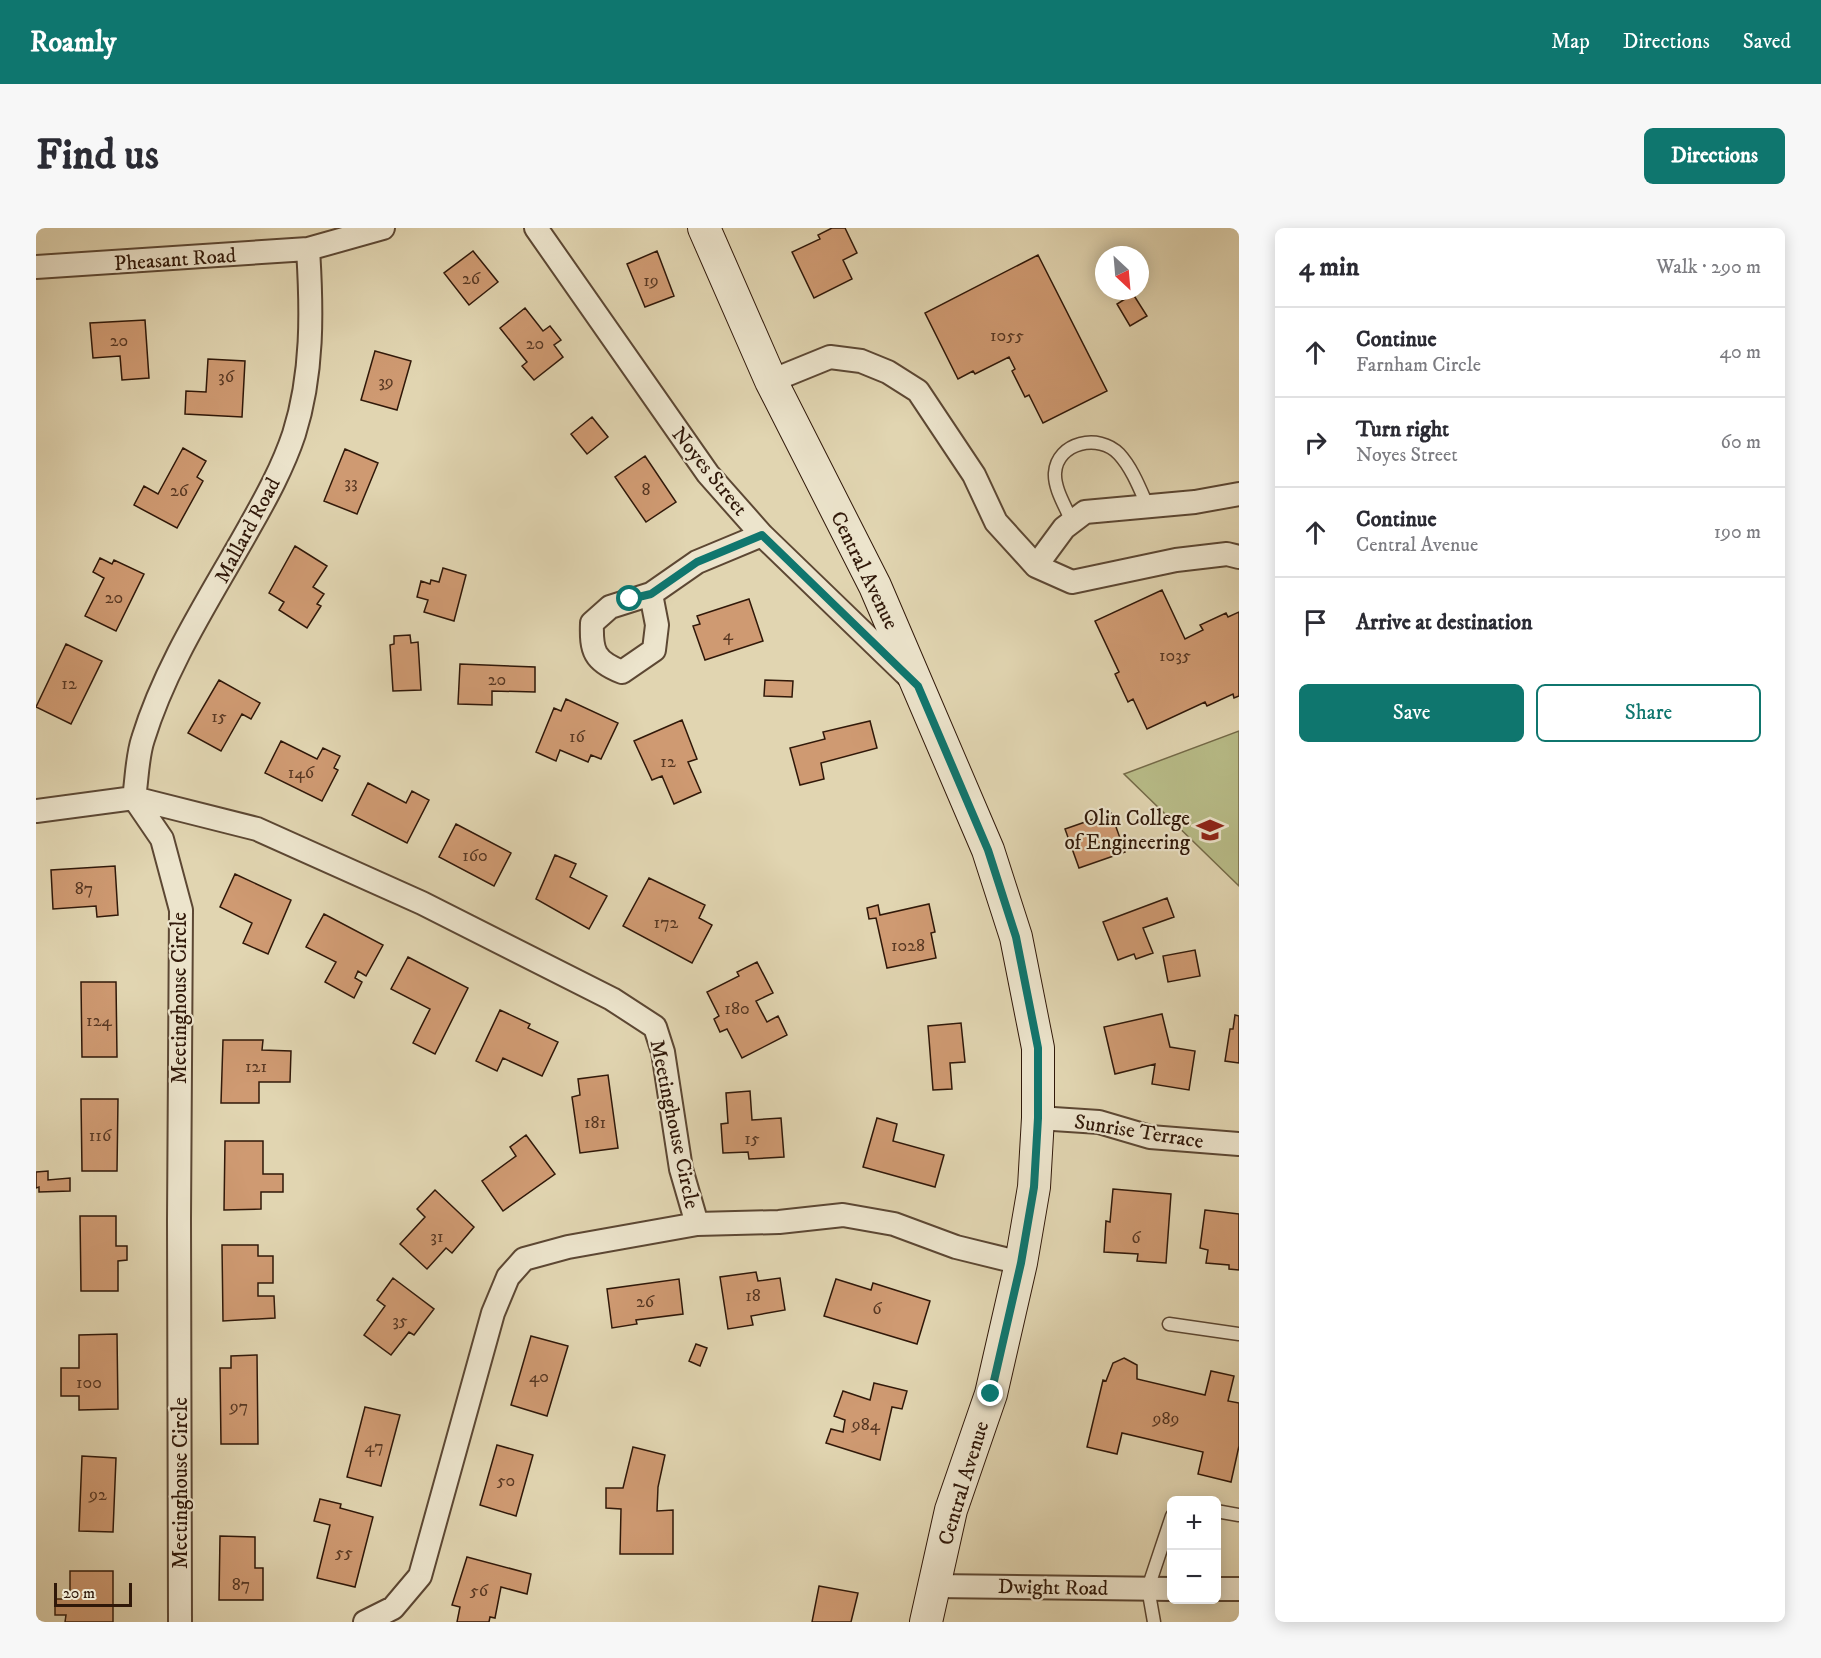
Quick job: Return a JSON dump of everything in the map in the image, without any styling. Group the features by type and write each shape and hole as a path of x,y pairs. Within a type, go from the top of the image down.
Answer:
{"main road":[{"name":"Central Avenue","path":"704,228 771,381 875,586 988,850 1016,937 1038,1048 1038,1118 1034,1187 1021,1263 991,1394 951,1510 926,1622"}],"street":[{"name":"Pheasant Road","path":"36,267 308,249 383,228"},
{"name":"Noyes Street","path":"536,228 701,465 762,535 918,686"},
{"name":"Mallard Road","path":"134,798 142,741 171,668 271,489 294,435 305,391 310,350 311,301 308,249"},
{"path":"771,381 830,357 861,361 888,372 918,391 974,475 996,522 1036,566 1072,582 1176,560 1227,554 1239,557"},
{"path":"1036,566 1064,528 1085,512 1148,507 1239,494"},
{"path":"651,594 697,562 762,535"},
{"path":"36,812 134,798"},
{"name":"Meetinghouse Circle","path":"134,798 257,829 422,903 612,999 655,1027 663,1052 681,1169 697,1224"},
{"name":"Meetinghouse Circle","path":"134,798 162,839 181,910 180,1622"},
{"name":"Sunrise Terrace","path":"1038,1118 1099,1122 1150,1137 1239,1144"},
{"name":"Meetinghouse Circle","path":"365,1622 393,1608 420,1576 493,1313 508,1277 524,1259 568,1248 697,1224 779,1222 843,1215 894,1224 956,1247 1021,1263"},
{"name":"Dwight Road","path":"934,1586 1167,1589"},
{"path":"1221,1589 1239,1589"}],"lane":[{"path":"1072,522 1055,475 1058,460 1068,450 1095,441 1107,444 1118,453 1148,507"},
{"path":"1169,1324 1239,1334"},
{"path":"1221,1512 1239,1515"},
{"path":"1154,1622 1148,1588 1167,1531"}],"green space":[{"name":"Olin College of Engineering","path":"1239,731 1239,886 1124,774"}],"building":[{"path":"832,228 845,228 857,253 843,260 852,279 814,298 792,252 820,239 818,235"},
{"path":"473,251 498,282 469,305 444,273"},
{"path":"657,251 674,296 645,307 627,264"},
{"path":"1038,255 1107,391 1043,423 1029,395 1025,397 1012,371 1015,369 1009,357 975,374 973,371 958,379 925,313"},
{"path":"1123,300 1137,300 1147,316 1130,326 1117,304"},
{"path":"525,308 543,331 550,326 561,340 554,345 563,357 534,380 522,366 527,362 500,328"},
{"path":"145,320 149,378 122,380 120,356 93,358 90,323"},
{"path":"375,351 411,361 397,410 361,400"},
{"path":"208,359 245,361 242,417 185,414 186,391 206,392"},
{"path":"592,417 608,437 587,454 571,434"},
{"path":"183,448 206,461 197,477 203,481 177,528 134,505 144,486 158,494"},
{"path":"345,449 378,463 357,514 324,501"},
{"path":"645,456 676,502 646,522 615,477"},
{"path":"295,546 327,566 313,587 324,594 317,604 321,606 307,628 279,610 284,602 269,593"},
{"path":"100,558 112,564 114,560 144,574 116,631 85,616 104,578 93,572"},
{"path":"443,568 466,575 454,621 424,612 428,600 417,597 421,581 430,584 431,580 439,582"},
{"path":"1162,590 1185,639 1203,630 1200,625 1226,613 1228,617 1239,612 1239,696 1234,698 1233,694 1207,706 1205,702 1147,729 1133,699 1128,702 1115,674 1119,672 1095,621"},
{"path":"749,599 763,641 705,660 693,626 700,624 697,616"},
{"path":"410,635 411,643 418,642 421,690 393,691 390,645 394,644 394,636"},
{"path":"66,644 102,661 71,724 36,707"},
{"path":"460,664 535,667 535,692 492,691 492,705 458,704"},
{"path":"219,680 260,703 251,719 242,714 221,751 188,733"},
{"path":"765,680 793,681 792,697 764,696"},
{"path":"566,699 618,723 601,759 591,755 588,762 560,750 556,761 536,752 554,708 561,711"},
{"path":"682,720 697,759 688,762 701,792 674,804 662,776 652,780 634,741"},
{"path":"870,721 877,748 821,763 824,779 800,785 790,748 825,739 823,732"},
{"path":"281,741 317,759 323,748 340,756 334,768 338,770 322,801 265,773"},
{"path":"368,783 406,803 412,791 429,800 407,843 352,815"},
{"path":"1111,813 1125,852 1079,868 1065,829"},
{"path":"456,824 511,853 494,886 439,857"},
{"path":"555,855 576,864 570,877 607,896 589,929 536,899"},
{"path":"115,866 118,915 97,917 96,906 53,909 51,870"},
{"path":"235,874 291,900 268,954 243,943 252,923 220,907"},
{"path":"649,878 705,905 699,918 712,925 692,963 623,926"},
{"path":"1167,898 1174,917 1143,928 1153,953 1136,959 1134,954 1118,960 1103,922"},
{"path":"929,904 935,932 931,933 936,958 887,968 876,918 869,919 867,908 878,905 880,915"},
{"path":"324,914 383,945 366,976 358,971 355,978 362,982 354,998 325,982 336,962 306,947"},
{"path":"1195,950 1200,976 1168,982 1163,956"},
{"path":"408,957 468,988 435,1054 413,1043 430,1009 391,989"},
{"path":"757,962 773,993 756,1001 767,1022 778,1016 787,1035 742,1058 727,1029 720,1032 714,1019 719,1016 707,992 739,976 737,972"},
{"path":"81,982 116,982 117,1057 82,1057"},
{"path":"500,1010 530,1024 528,1028 558,1042 542,1076 503,1058 497,1071 476,1061"},
{"path":"1162,1014 1170,1047 1195,1051 1189,1090 1152,1084 1155,1064 1115,1074 1104,1027"},
{"path":"1235,1015 1239,1016 1239,1063 1225,1061 1230,1029 1233,1029"},
{"path":"961,1023 965,1062 950,1063 952,1089 933,1090 928,1026"},
{"path":"223,1040 263,1040 262,1050 291,1051 290,1082 259,1082 259,1103 221,1103"},
{"path":"608,1075 618,1148 580,1153 572,1097 580,1095 578,1079"},
{"path":"750,1091 752,1120 781,1118 784,1157 749,1159 748,1152 723,1153 721,1124 728,1123 726,1093"},
{"path":"81,1099 118,1099 117,1171 82,1171"},
{"path":"877,1118 897,1124 893,1141 944,1155 935,1187 863,1167"},
{"path":"526,1135 555,1174 503,1211 482,1181 516,1156 510,1147"},
{"path":"225,1141 263,1141 263,1174 283,1174 283,1192 261,1192 261,1209 224,1210"},
{"path":"48,1171 48,1180 70,1178 70,1191 39,1192 39,1187 36,1188 36,1172"},
{"path":"1113,1189 1171,1194 1166,1263 1137,1261 1138,1254 1104,1252 1106,1221 1110,1222"},
{"path":"435,1190 474,1227 452,1253 446,1248 427,1269 400,1244 425,1217 417,1209"},
{"path":"1205,1210 1239,1214 1239,1270 1229,1269 1229,1265 1206,1263 1208,1250 1200,1248"},
{"path":"80,1216 116,1216 116,1246 127,1246 127,1260 118,1261 118,1291 81,1291"},
{"path":"222,1245 258,1245 258,1256 273,1256 273,1283 258,1283 258,1296 274,1296 275,1318 223,1321"},
{"path":"756,1272 758,1281 780,1278 785,1310 751,1316 753,1325 728,1329 720,1277"},
{"path":"393,1278 434,1309 414,1335 409,1332 391,1355 364,1335 385,1306 377,1300"},
{"path":"679,1279 683,1314 636,1320 637,1324 612,1328 607,1289"},
{"path":"836,1279 871,1290 873,1283 930,1301 917,1344 824,1316"},
{"path":"117,1334 118,1409 79,1410 79,1396 61,1396 61,1368 79,1368 79,1335"},
{"path":"531,1336 568,1346 547,1416 511,1405"},
{"path":"696,1344 707,1348 700,1366 689,1361"},
{"path":"257,1355 258,1444 221,1444 220,1368 231,1368 231,1356"},
{"path":"1124,1358 1137,1365 1137,1379 1205,1395 1211,1371 1234,1376 1228,1401 1239,1403 1239,1446 1231,1482 1198,1474 1203,1452 1122,1433 1117,1454 1087,1447 1103,1380 1106,1381 1113,1363"},
{"path":"874,1383 907,1391 902,1409 892,1407 880,1460 826,1443 831,1429 843,1432 845,1420 834,1416 843,1391 870,1400"},
{"path":"365,1407 400,1415 381,1486 347,1477"},
{"path":"497,1445 533,1455 516,1516 480,1505"},
{"path":"633,1447 665,1455 658,1487 657,1511 673,1510 673,1554 620,1554 621,1509 606,1508 606,1488 623,1488"},
{"path":"82,1456 116,1458 113,1532 79,1531"},
{"path":"320,1499 341,1504 340,1508 373,1517 355,1587 317,1578 330,1525 314,1521"},
{"path":"220,1536 255,1537 255,1568 263,1568 263,1600 219,1600"},
{"path":"467,1557 531,1574 527,1594 501,1587 495,1618 490,1617 489,1622 457,1622 460,1607 452,1605"},
{"path":"70,1571 113,1571 113,1622 65,1622 66,1615 55,1615 55,1599 70,1599"},
{"path":"819,1586 858,1593 851,1622 812,1622"}],"place":[{"name":"Olin College of Engineering","path":"1210,830"}],"route":[{"path":"630,599 651,594 697,562 762,535 918,686 988,850 1016,937 1038,1048 1038,1118 1034,1187 1021,1263 991,1394"}]}
